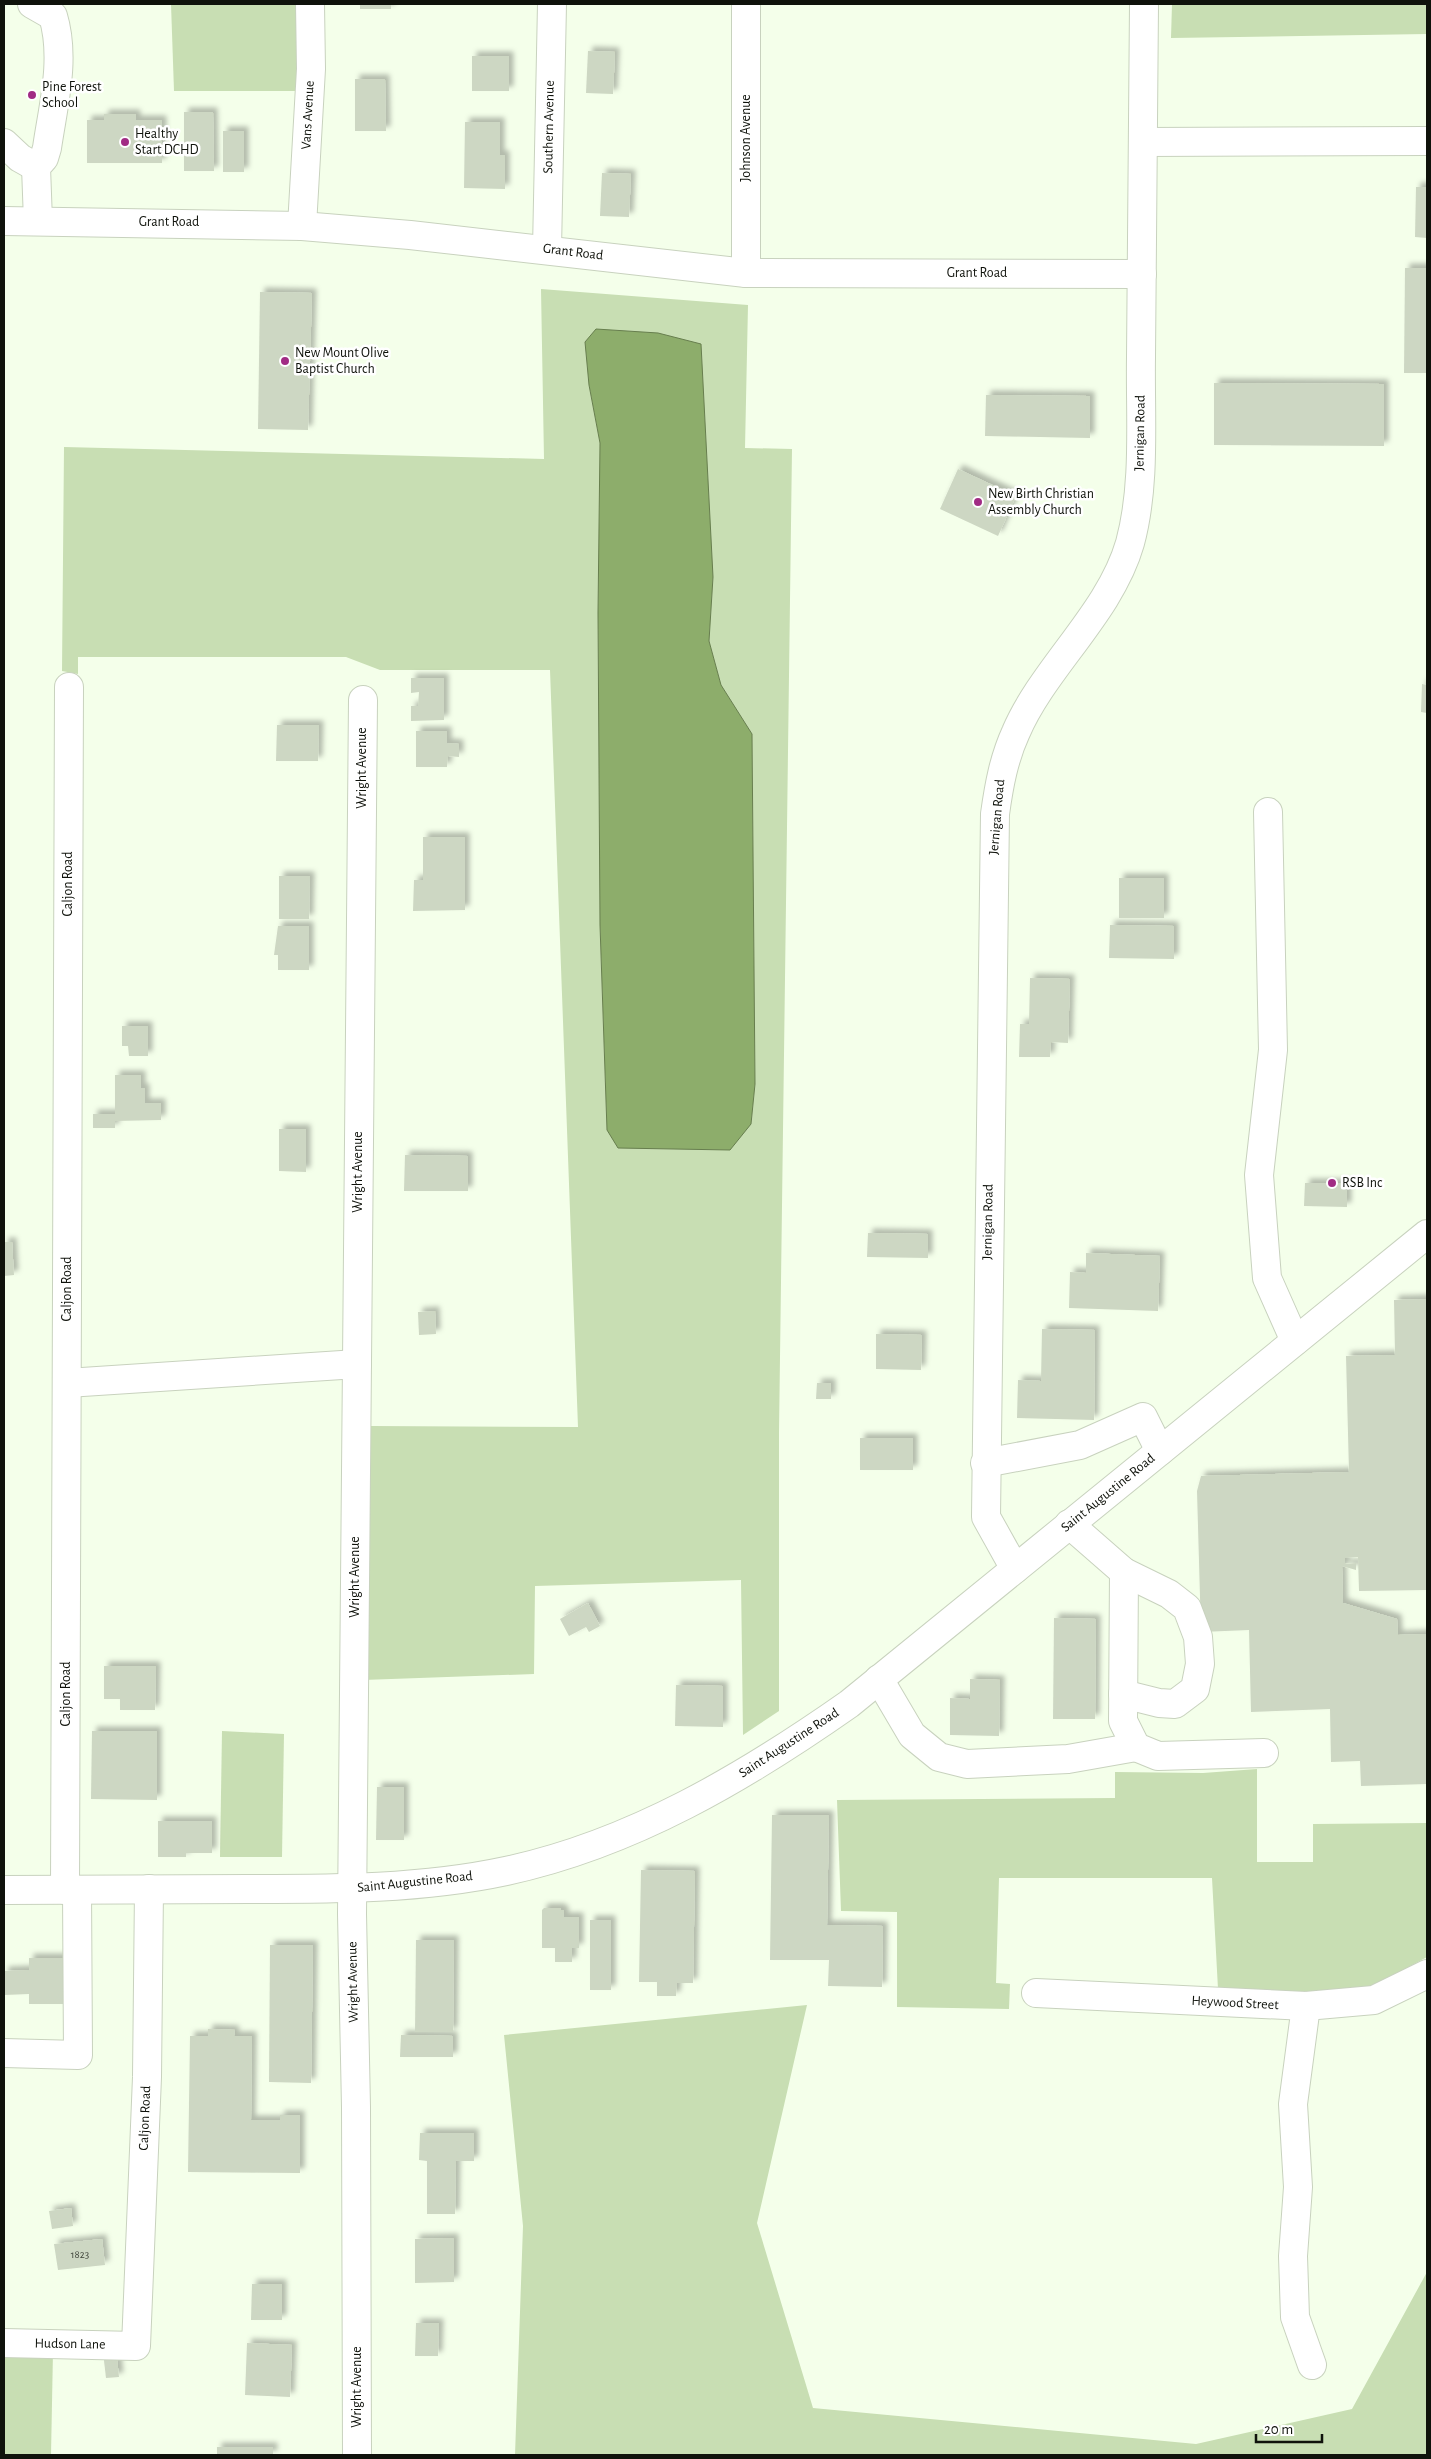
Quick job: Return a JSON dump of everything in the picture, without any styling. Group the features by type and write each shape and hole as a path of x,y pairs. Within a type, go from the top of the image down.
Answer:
{"street":[{"path":"32,4 53,16 58,49 57,75 47,148 44,158 36,167 38,221"},
{"name":"Vans Avenue","path":"302,226 310,69 310,4"},
{"name":"Southern Avenue","path":"547,249 552,4"},
{"name":"Johnson Avenue","path":"746,4 746,272"},
{"name":"Jernigan Road","path":"1015,1569 986,1517 985,1464 995,814 1001,772 1016,730 1113,583 1130,543 1136,511 1139,473 1144,4"},
{"path":"1144,142 1427,141"},
{"path":"4,143 20,158 36,167"},
{"name":"Grant Road","path":"4,221 302,226 410,234 746,272 1142,274"},
{"name":"Caljon Road","path":"4,2054 78,2055 71,1890 67,1383 69,687"},
{"name":"Wright Avenue","path":"356,2455 356,2116 352,1888 362,700"},
{"path":"1268,812 1273,1050 1260,1175 1267,1278 1295,1341"},
{"name":"Saint Augustine Road","path":"4,1890 352,1888 454,1880 508,1871 576,1851 656,1819 717,1789 798,1739 879,1679 1295,1341 1426,1239"},
{"path":"67,1383 357,1364"},
{"path":"985,1464 1080,1445 1143,1417 1160,1451"},
{"path":"1069,1524 1124,1572 1169,1594 1187,1608 1198,1637 1200,1664 1195,1689 1175,1704 1159,1703 1123,1694"},
{"path":"1124,1572 1123,1721 1136,1747"},
{"path":"879,1679 912,1735 939,1757 967,1764 1050,1760 1136,1747 1158,1756 1264,1753"},
{"name":"Caljon Road","path":"136,2346 147,2077 150,1889"},
{"name":"Heywood Street","path":"1036,1993 1306,2006 1374,2000 1427,1974"},
{"path":"1306,2006 1293,2104 1298,2187 1293,2256 1295,2317 1312,2365"},
{"name":"Hudson Lane","path":"4,2342 136,2346"}],"shaded area":[{"path":"171,4 298,4 298,91 174,91"},
{"path":"1172,4 1427,4 1427,34 1171,38"},
{"path":"541,289 748,305 745,448 792,449 779,1433 779,1711 743,1735 741,1580 535,1586 534,1674 363,1680 371,1426 578,1427 550,670 380,670 346,657 78,657 78,674 62,671 64,447 544,459","holes":["589,385 713,577 709,641 721,685 752,734 755,1084 751,1124 607,1130 600,925 598,613 600,443"]},
{"path":"596,329 658,333 701,344 713,577 709,641 721,685 752,734 755,1084 751,1124 730,1150 618,1148 607,1130 600,925 598,613 600,443 589,385 585,342"},
{"path":"222,1731 284,1734 282,1857 220,1857"},
{"path":"1257,1769 1257,1862 1313,1862 1313,1824 1427,1823 1427,1957 1372,1987 1297,1996 1218,1989 1212,1878 999,1878 996,1983 1010,1984 1009,2009 897,2007 897,1912 841,1911 837,1800 1115,1798 1115,1772 1203,1773"},
{"path":"807,2005 757,2223 813,2408 1196,2444 1352,2409 1427,2272 1427,2455 515,2455 523,2226 504,2035"},
{"path":"4,2350 53,2351 51,2455 4,2455"}],"building":[{"path":"360,4 391,4 391,9 360,9"},
{"path":"588,51 615,52 613,94 586,93"},
{"path":"472,56 509,56 509,91 472,91"},
{"path":"355,79 385,79 386,131 355,131"},
{"path":"184,112 213,112 214,171 184,171"},
{"name":"Healthy Start DCHD","path":"104,114 136,114 136,120 162,120 162,163 87,163 87,120 104,120"},
{"path":"465,122 500,122 500,155 505,155 505,189 464,188"},
{"path":"223,131 244,131 244,172 223,172"},
{"path":"602,173 631,174 629,217 600,216"},
{"path":"1416,187 1427,187 1427,238 1415,237"},
{"path":"1405,268 1427,268 1427,373 1404,373"},
{"name":"New Mount Olive Baptist Church","path":"260,292 312,293 308,430 258,429"},
{"path":"1214,383 1384,384 1384,446 1214,445"},
{"path":"986,395 1090,396 1090,438 985,436"},
{"name":"New Birth Christian Assembly Church","path":"958,469 1016,496 998,536 940,509"},
{"path":"411,678 444,678 444,720 411,721 411,706 418,706 419,692 411,693"},
{"path":"1422,684 1427,685 1427,713 1421,712"},
{"path":"277,725 319,725 318,761 276,761"},
{"path":"416,731 447,731 447,743 459,744 459,757 448,756 447,767 416,767"},
{"path":"423,837 465,837 465,910 413,911 414,880 423,880"},
{"path":"279,876 310,876 309,919 279,919"},
{"path":"1119,878 1164,878 1164,918 1119,918"},
{"path":"1110,925 1174,926 1174,959 1109,958"},
{"path":"278,926 309,926 309,970 278,970 278,955 274,955"},
{"path":"1030,978 1070,979 1068,1043 1051,1042 1050,1057 1019,1057 1020,1024 1029,1024"},
{"path":"122,1026 148,1026 148,1056 129,1056 128,1046 122,1046"},
{"path":"115,1075 141,1075 141,1088 145,1088 145,1103 161,1103 161,1120 115,1121 115,1128 93,1128 93,1114 115,1114"},
{"path":"279,1129 306,1129 306,1172 279,1171"},
{"path":"405,1155 468,1156 468,1191 404,1191"},
{"path":"1305,1183 1347,1183 1347,1207 1304,1206"},
{"path":"868,1233 928,1234 928,1258 867,1257"},
{"path":"4,1242 12,1242 14,1275 4,1276"},
{"path":"1086,1253 1160,1256 1158,1311 1069,1308 1070,1272 1086,1273"},
{"path":"1426,1299 1427,1590 1359,1591 1358,1557 1345,1558 1345,1564 1356,1563 1356,1570 1342,1566 1343,1603 1397,1619 1398,1635 1427,1634 1427,1784 1361,1786 1360,1761 1331,1762 1330,1709 1251,1712 1249,1630 1201,1632 1197,1491 1201,1476 1349,1472 1346,1356 1395,1355 1394,1300"},
{"path":"435,1311 436,1334 419,1335 418,1312"},
{"path":"1042,1329 1095,1330 1094,1420 1017,1418 1018,1380 1041,1381"},
{"path":"876,1334 922,1335 921,1370 876,1369"},
{"path":"817,1383 831,1383 831,1399 816,1399"},
{"path":"860,1438 913,1438 913,1470 860,1470"},
{"path":"588,1603 600,1626 589,1632 586,1627 569,1636 560,1619"},
{"path":"1054,1618 1096,1619 1095,1719 1053,1719"},
{"path":"104,1666 156,1666 155,1710 120,1710 120,1699 104,1699"},
{"path":"970,1679 1000,1680 999,1736 950,1735 950,1698 970,1699"},
{"path":"676,1685 723,1686 723,1727 675,1726"},
{"path":"92,1731 157,1731 157,1800 91,1799"},
{"path":"377,1787 404,1787 404,1840 376,1840"},
{"path":"772,1815 829,1815 827,1925 883,1926 882,1987 828,1986 829,1960 770,1960"},
{"path":"158,1821 212,1821 212,1853 186,1853 186,1857 158,1857"},
{"path":"641,1870 695,1871 693,1983 677,1983 676,1996 657,1996 657,1982 639,1982"},
{"path":"544,1908 561,1908 561,1910 564,1910 564,1917 579,1917 579,1948 572,1948 572,1962 555,1962 555,1948 542,1948 542,1910"},
{"path":"590,1920 611,1920 611,1990 590,1990"},
{"path":"416,1940 454,1940 453,2032 415,2032"},
{"path":"270,1945 313,1945 311,2083 269,2082"},
{"path":"29,1958 66,1958 65,2004 29,2004 29,1994 4,1995 4,1971 29,1970"},
{"path":"208,2029 235,2030 234,2036 252,2036 251,2120 280,2120 280,2115 300,2115 300,2173 188,2172 190,2036 208,2036"},
{"path":"401,2035 453,2036 453,2057 400,2057"},
{"path":"420,2133 474,2133 474,2161 456,2161 455,2214 427,2214 427,2161 419,2160"},
{"path":"71,2208 73,2226 52,2229 49,2211"},
{"path":"454,2238 454,2282 415,2283 415,2239"},
{"path":"102,2239 105,2265 58,2270 54,2244"},
{"path":"252,2284 282,2284 282,2320 251,2320"},
{"path":"416,2323 439,2323 438,2356 415,2356"},
{"path":"247,2343 292,2345 290,2397 245,2395"},
{"path":"116,2350 119,2377 106,2378 103,2352"},
{"path":"217,2447 273,2447 273,2455 217,2455"}],"place":[{"name":"Pine Forest School","path":"32,95"},
{"name":"Healthy Start DCHD","path":"125,142"},
{"name":"New Mount Olive Baptist Church","path":"285,361"},
{"name":"New Birth Christian Assembly Church","path":"978,502"},
{"name":"RSB Inc","path":"1332,1183"}]}
